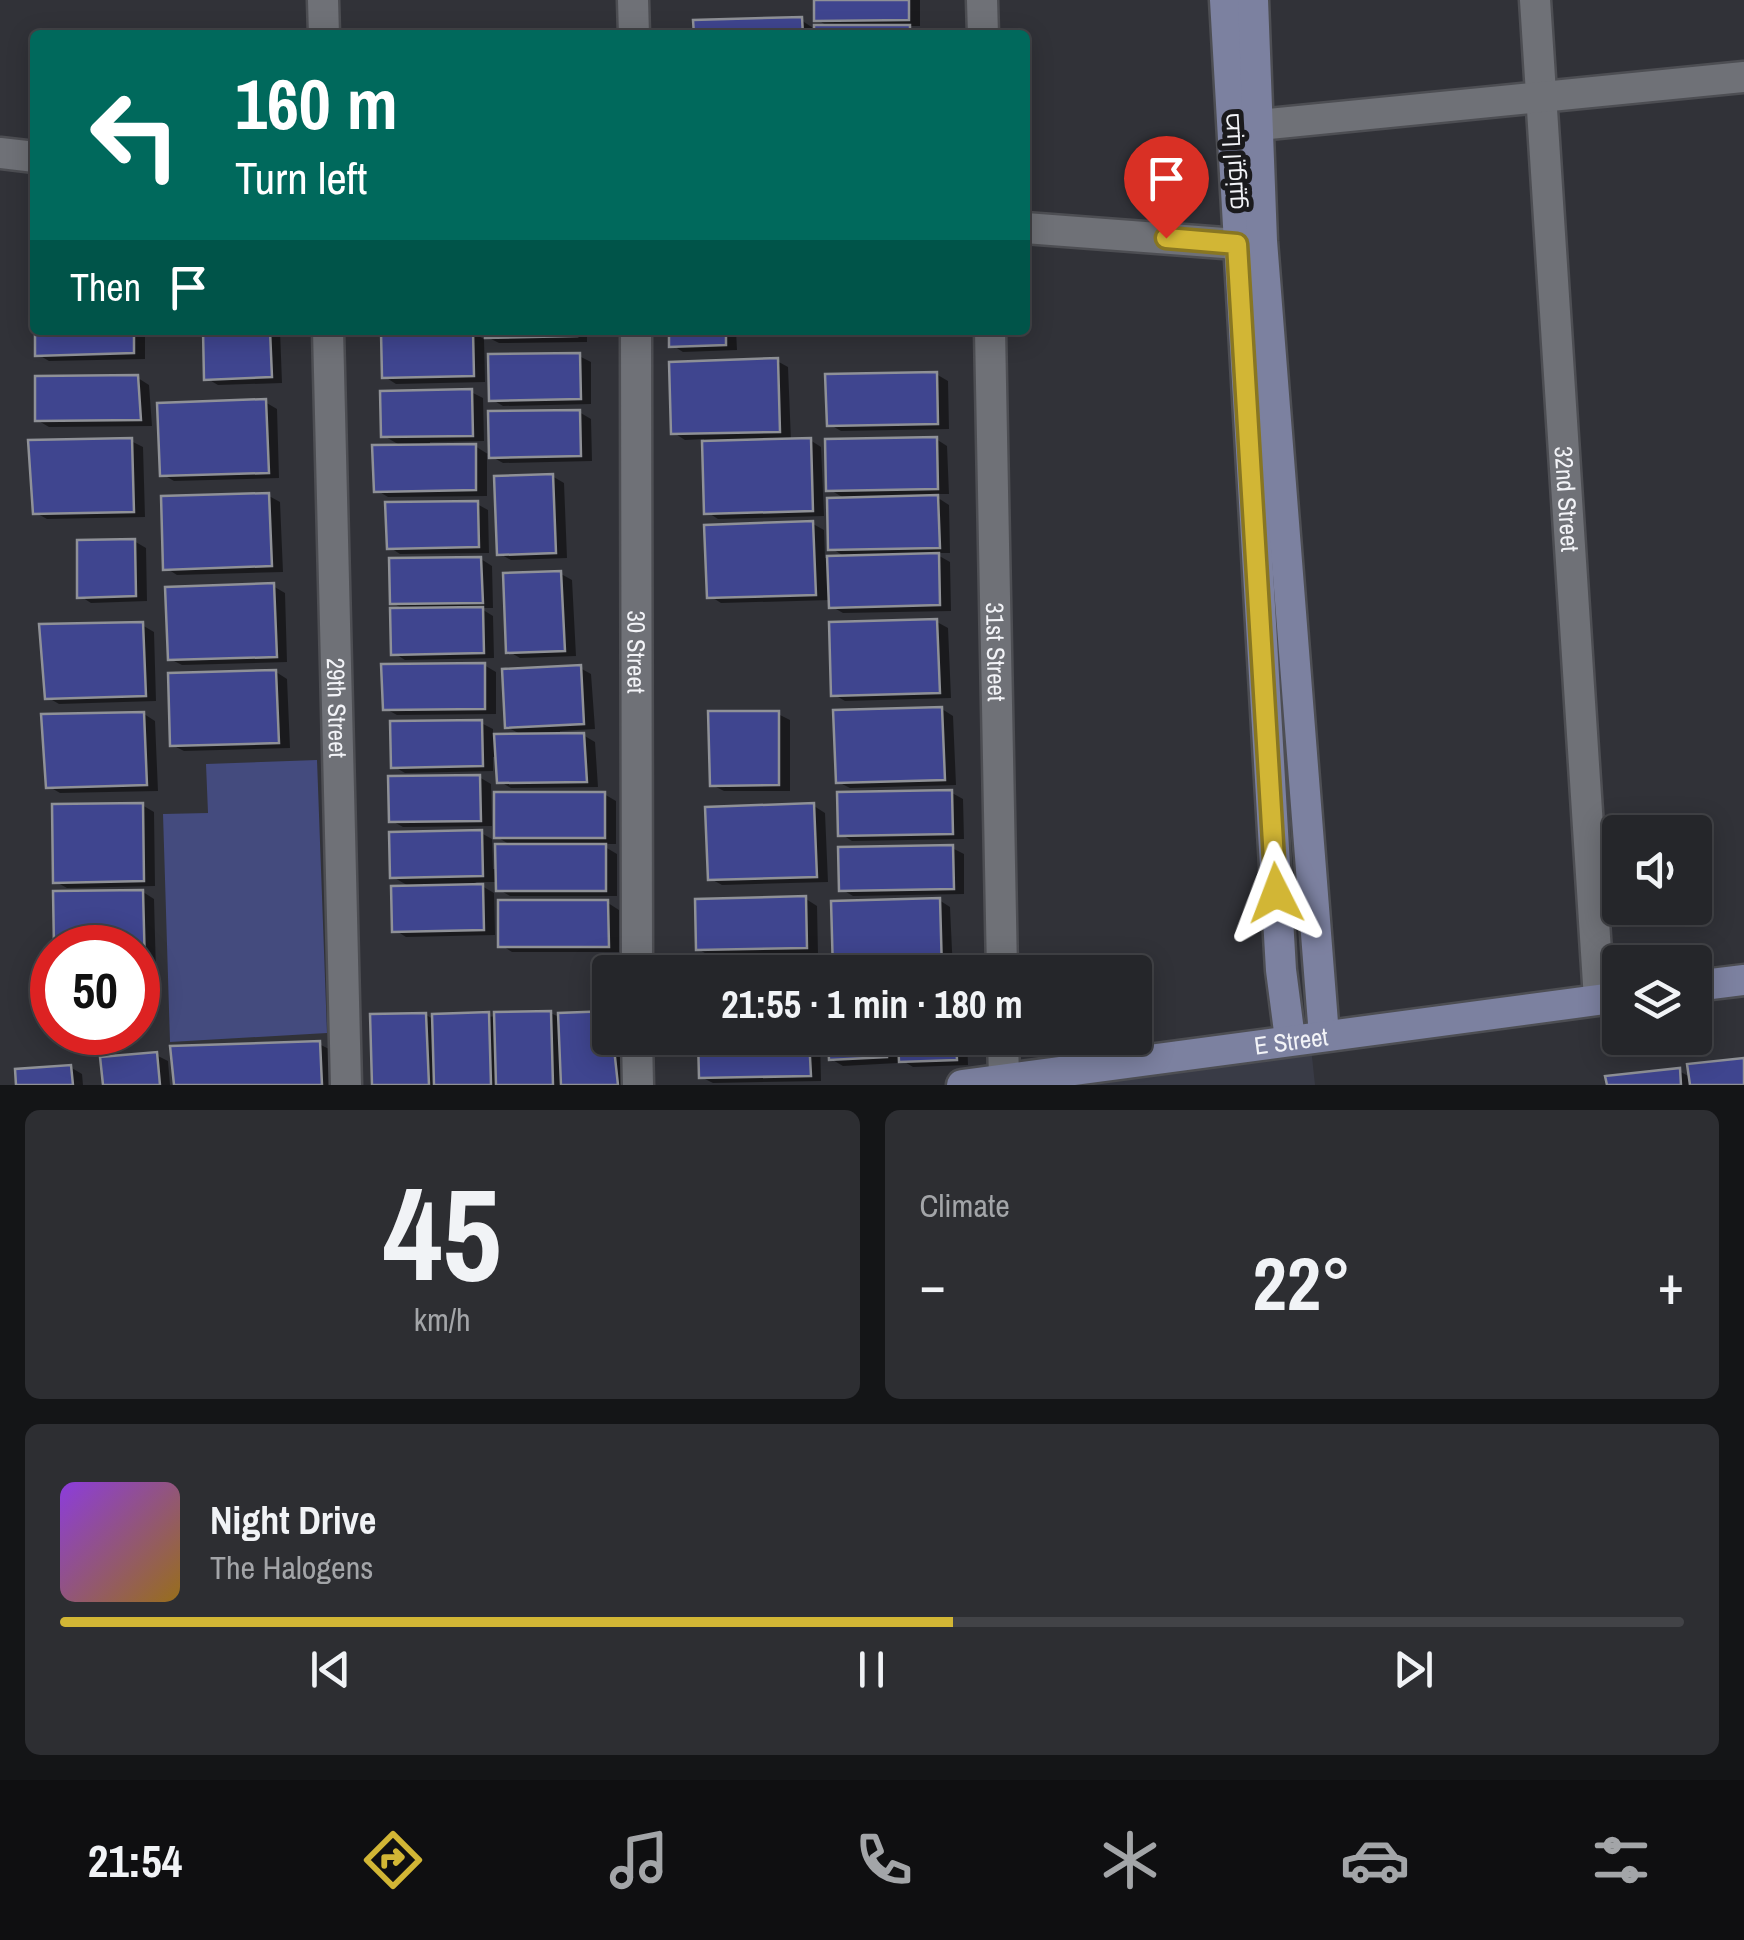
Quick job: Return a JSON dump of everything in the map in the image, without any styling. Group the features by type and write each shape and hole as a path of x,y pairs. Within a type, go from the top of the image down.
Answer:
{"main road":[{"name":"صبا ایونیو","path":"1224,0 1324,1036"},
{"name":"صبا ایونیو","path":"1252,0 1258,124 1250,242 1281,970 1290,1039"},
{"path":"1712,984 1744,980"},
{"name":"E Street","path":"962,1085 1602,999"}],"street":[{"path":"324,0 324,30"},
{"path":"633,0 634,30"},
{"path":"982,0 982,30"},
{"name":"32nd Street","path":"1536,0 1606,945"},
{"path":"1258,124 1744,77"},
{"path":"0,153 30,156"},
{"path":"1030,228 1250,242"},
{"name":"29th Street","path":"328,335 346,1085"},
{"name":"30 Street","path":"636,335 637,955"},
{"name":"31st Street","path":"990,335 1002,955"},
{"path":"638,1055 638,1085"},
{"path":"1003,1055 1004,1080"}],"shaded area":[{"path":"317,760 327,1033 170,1042 163,814 208,813 206,764"},
{"path":"1310,1038 1315,1085 962,1085"}],"building":[{"path":"814,0 909,0 909,20 814,21"},
{"path":"802,17 803,30 694,30 693,20"},
{"path":"814,25 910,25 910,30 814,30"},
{"path":"35,335 134,335 134,353 35,356"},
{"path":"203,335 270,335 272,377 204,380"},
{"path":"381,335 473,335 474,376 382,378"},
{"path":"485,335 577,336 485,338"},
{"path":"669,335 726,335 726,345 669,347"},
{"path":"580,353 581,399 489,401 488,354"},
{"path":"778,358 780,432 671,434 669,362"},
{"path":"937,372 938,424 827,426 825,374"},
{"path":"138,375 141,420 35,421 35,376"},
{"path":"472,389 473,436 381,437 380,391"},
{"path":"266,399 269,473 160,476 157,403"},
{"path":"580,410 581,456 489,458 488,411"},
{"path":"937,437 938,489 826,491 825,439"},
{"path":"132,438 134,512 33,514 28,440"},
{"path":"811,438 813,511 704,514 702,441"},
{"path":"476,444 476,490 374,492 372,445"},
{"path":"553,474 556,553 497,555 494,476"},
{"path":"269,493 272,566 163,570 161,496"},
{"path":"938,495 940,548 828,550 827,498"},
{"path":"478,501 479,547 387,549 385,502"},
{"path":"813,521 816,595 707,598 704,525"},
{"path":"135,539 136,596 77,598 77,540"},
{"path":"939,553 940,605 829,608 827,556"},
{"path":"481,557 483,603 390,604 389,558"},
{"path":"561,571 565,651 506,653 503,573"},
{"path":"274,583 277,657 168,660 165,587"},
{"path":"483,607 484,653 391,655 390,608"},
{"path":"937,619 940,693 831,696 829,622"},
{"path":"143,622 146,696 45,699 39,624"},
{"path":"485,663 485,709 383,710 381,664"},
{"path":"581,665 584,724 505,728 502,669"},
{"path":"276,670 279,743 170,746 168,673"},
{"path":"942,707 945,780 836,783 833,710"},
{"path":"708,711 779,711 779,785 710,786"},
{"path":"144,712 147,785 46,788 41,714"},
{"path":"482,720 483,766 391,768 390,721"},
{"path":"584,733 587,782 497,783 494,734"},
{"path":"480,775 481,821 389,822 388,776"},
{"path":"952,790 953,834 838,836 837,792"},
{"path":"494,792 605,792 605,838 494,838"},
{"path":"143,803 144,881 53,883 52,804"},
{"path":"814,803 817,877 708,880 705,807"},
{"path":"482,830 483,876 390,878 389,832"},
{"path":"495,844 606,844 606,891 496,891"},
{"path":"953,845 954,889 839,891 838,847"},
{"path":"483,884 484,930 392,932 391,886"},
{"path":"143,890 144,925 54,925 53,891"},
{"path":"806,896 807,948 696,950 695,899"},
{"path":"940,898 942,955 833,955 831,901"},
{"path":"498,900 608,900 609,947 498,947"},
{"path":"551,1011 553,1085 496,1085 494,1012"},
{"path":"489,1012 491,1085 434,1085 432,1014"},
{"path":"592,1012 592,1055 615,1055 618,1085 561,1085 558,1013"},
{"path":"426,1013 429,1085 372,1085 370,1014"},
{"path":"320,1041 322,1085 174,1085 170,1046"},
{"path":"157,1055 160,1085 103,1085 100,1057"},
{"path":"698,1055 810,1055 811,1076 699,1078"},
{"path":"829,1055 887,1055 887,1057 829,1060"},
{"path":"899,1055 957,1055 957,1060 899,1062"},
{"path":"1744,1058 1744,1085 1690,1085 1687,1064"},
{"path":"71,1065 73,1085 16,1085 15,1069"},
{"path":"1680,1068 1681,1085 1607,1085 1605,1076"}],"route":[{"path":"1166,238 1237,244 1276,893"}]}
